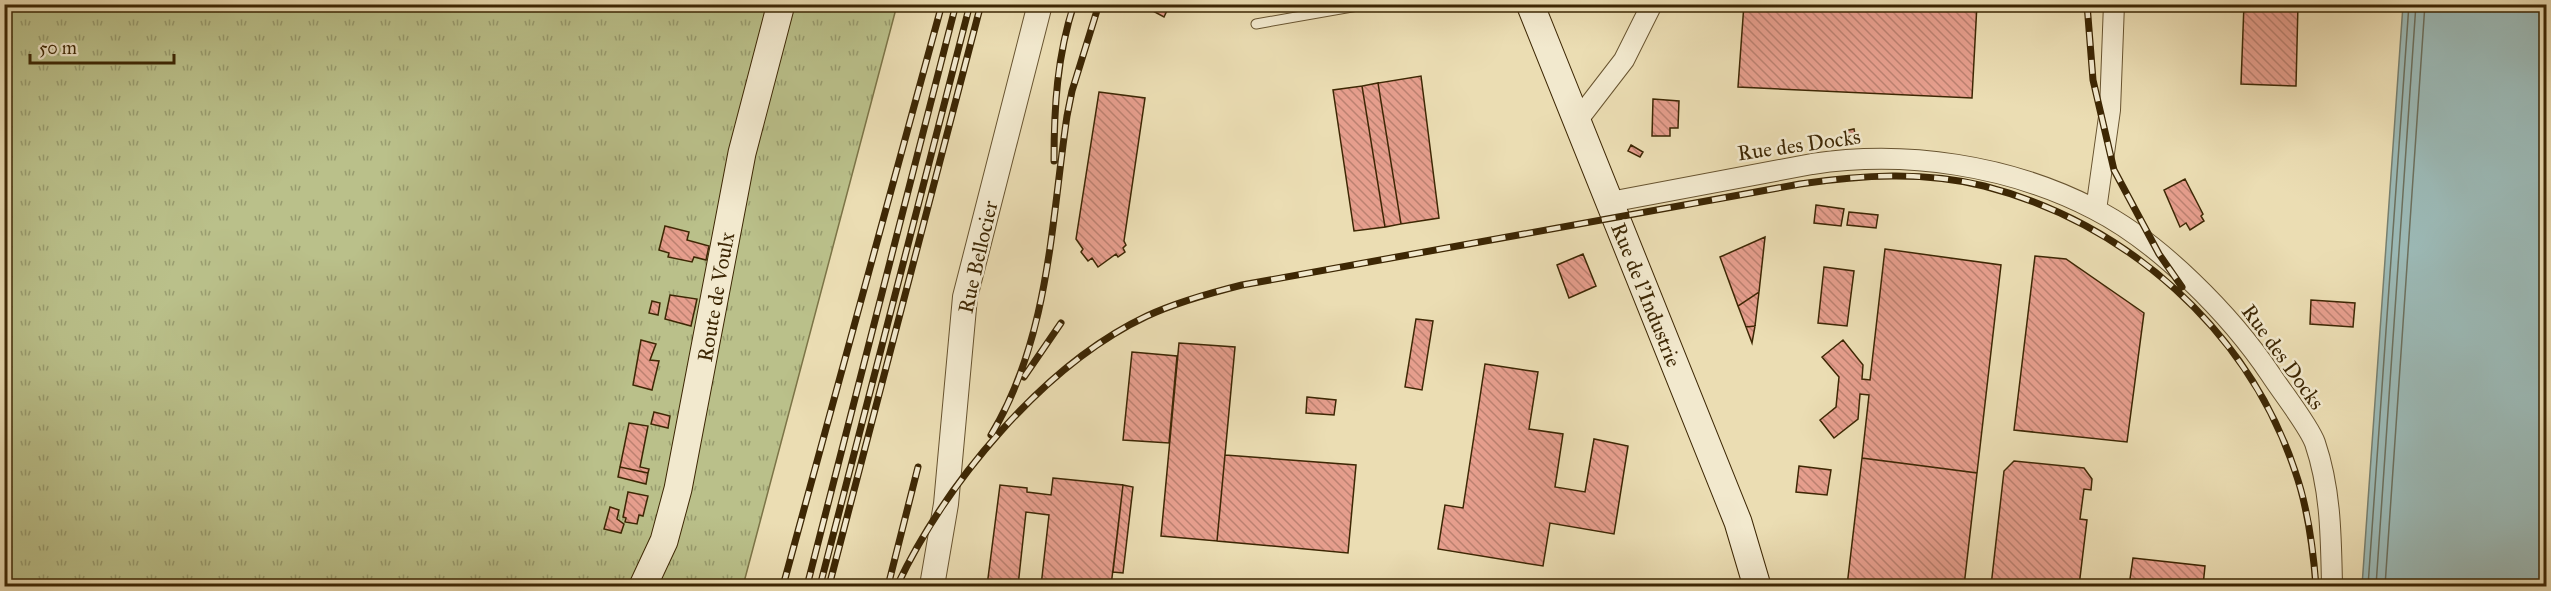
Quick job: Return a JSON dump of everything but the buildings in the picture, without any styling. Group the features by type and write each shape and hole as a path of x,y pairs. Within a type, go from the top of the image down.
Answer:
{"main road":[{"name":"Route de Voulx","path":"643,586 664,541 678,489 742,153 781,4"},
{"name":"Rue de l'Industrie","path":"1530,4 1738,522 1756,586"}],"street":[{"name":"Rue Bellocier","path":"932,586 946,504 965,297 1041,4"},
{"path":"1577,121 1624,60 1652,4"},
{"path":"2096,210 2110,110 2114,4"},
{"name":"Rue des Docks","path":"1610,202 1837,160 1887,158 1920,160 1983,171 2043,187 2096,210 2159,254 2215,305 2256,353 2314,442 2330,507 2332,586"}],"lane":[{"path":"1256,24 1370,4"}],"green space":[{"path":"4,5 897,5 743,586 204,586 195,582 193,586 5,586"}],"water":[{"path":"2403,5 2546,5 2546,586 2362,586"}],"railway":[{"path":"783,586 942,4"},
{"path":"807,586 956,4"},
{"path":"820,586 970,4"},
{"path":"829,586 981,4"},
{"path":"1054,161 1060,63 1074,4"},
{"path":"991,435 1010,398 1025,360 1036,321 1045,280 1067,116 1072,91 1099,4"},
{"path":"2087,4 2093,80 2114,170 2159,254 2182,287"},
{"path":"897,586 917,547 942,508 1001,431 1035,396 1071,365 1108,337 1158,311 1242,285 1800,184 1846,178 1892,176 1961,181 2036,203 2086,226 2133,255 2176,290 2214,329 2247,372 2274,420 2295,471 2307,513 2316,586"},
{"path":"1024,377 1061,323"},
{"path":"888,586 918,467"}]}
